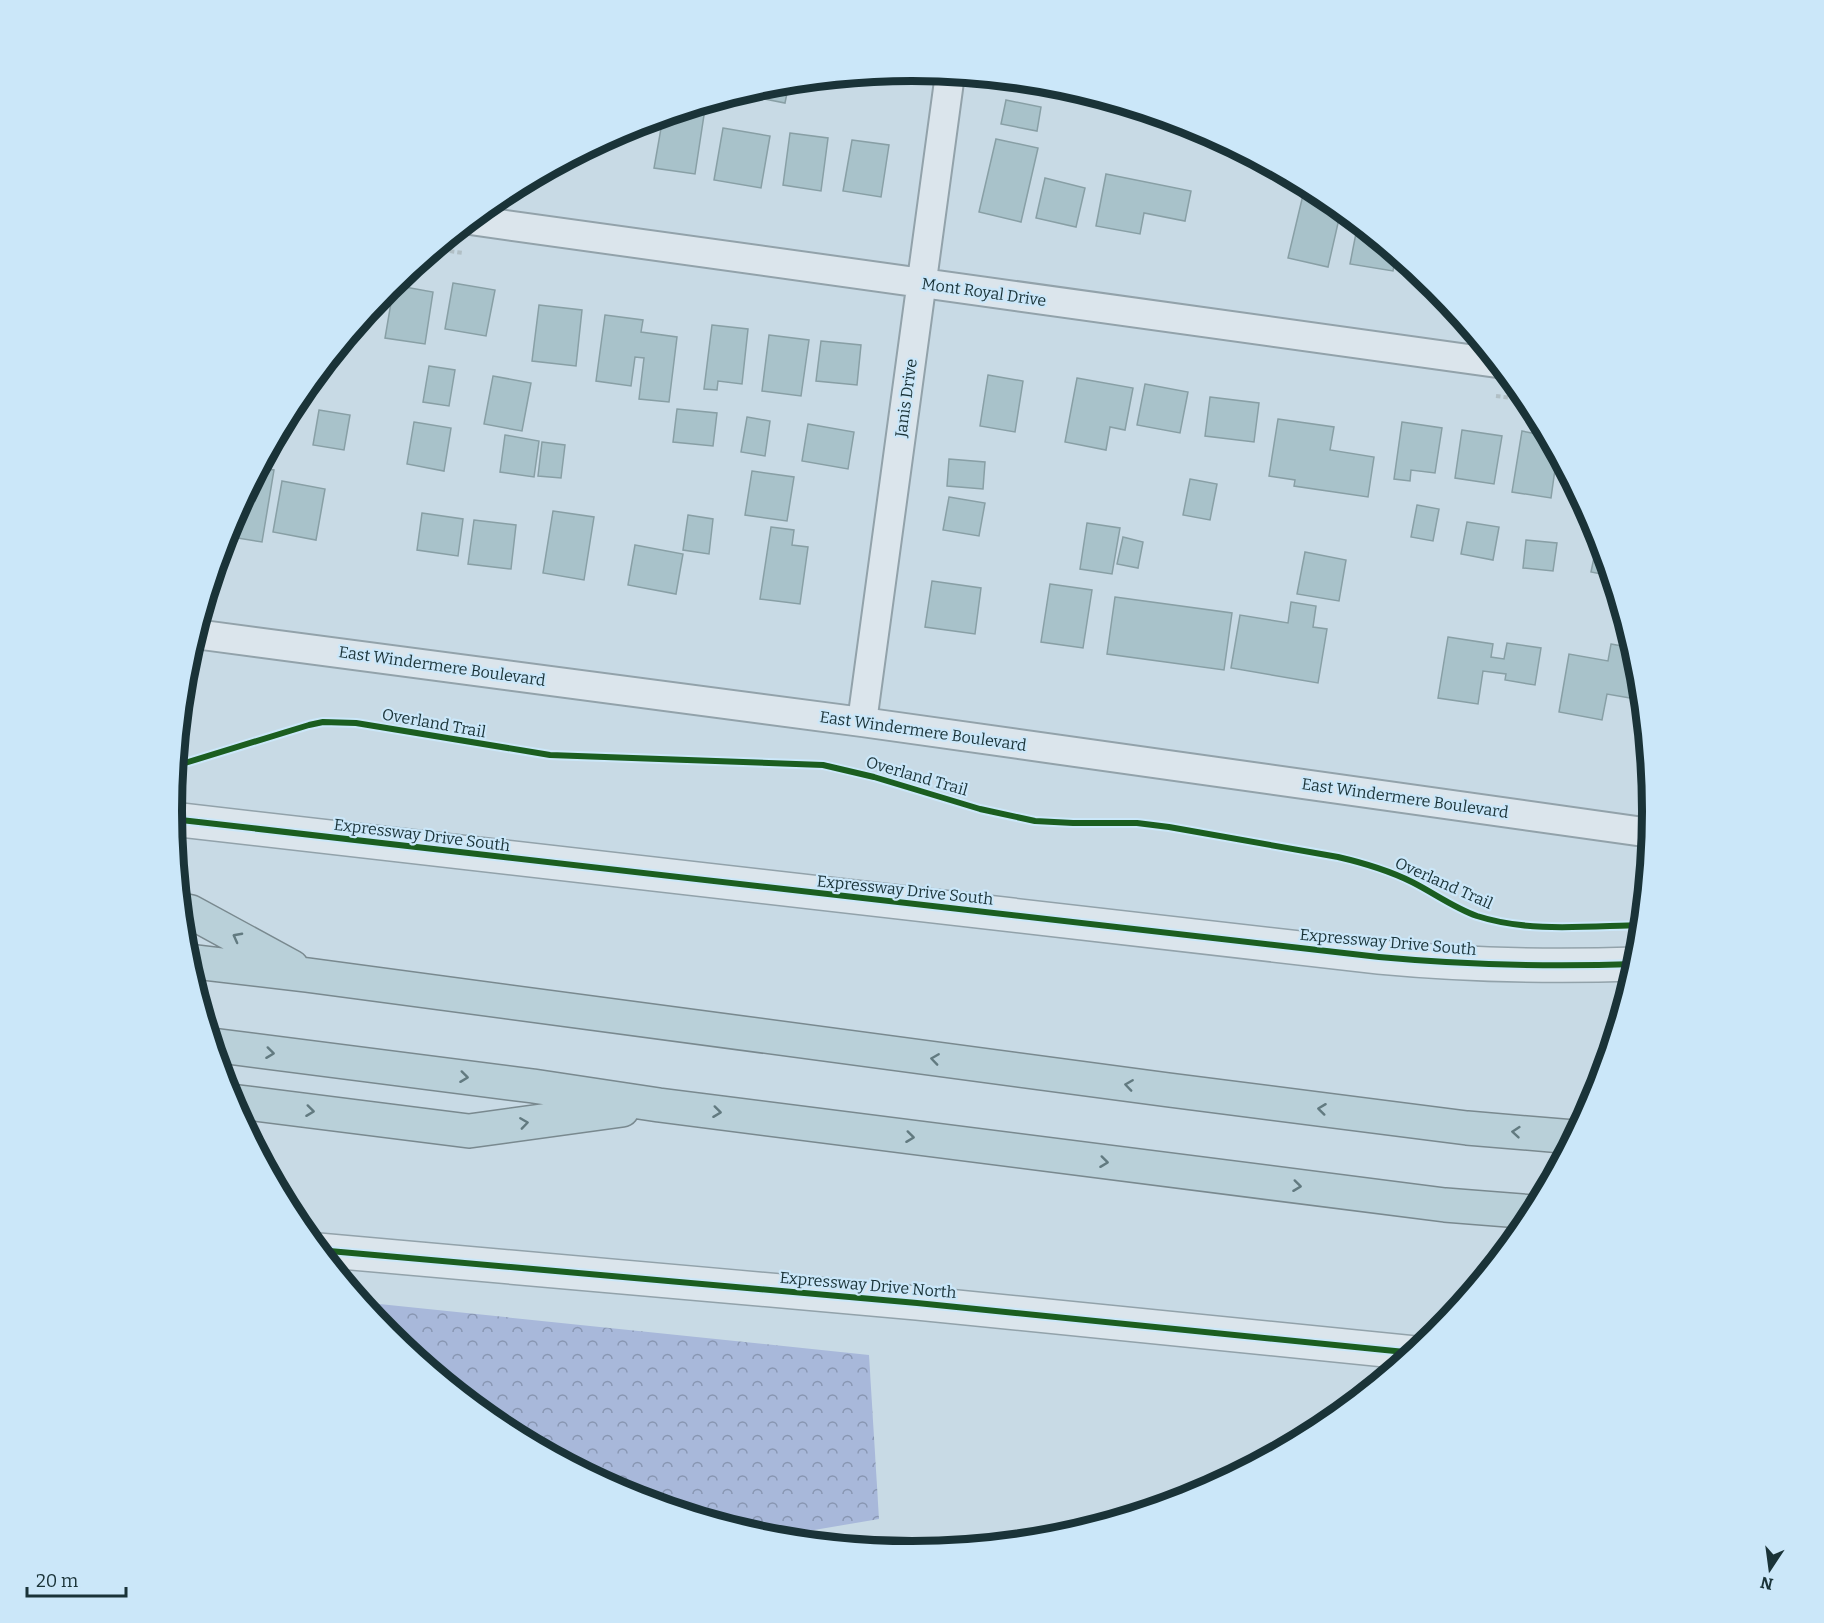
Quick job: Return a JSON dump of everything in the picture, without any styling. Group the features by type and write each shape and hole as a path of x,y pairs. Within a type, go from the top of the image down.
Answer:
{"highway":[{"path":"189,912 307,975"},
{"path":"198,962 1158,1089 1467,1128 1566,1136"},
{"path":"220,1046 533,1086 659,1105 1445,1205 1523,1211"},
{"path":"242,1102 469,1131 659,1105"}],"street":[{"name":"Janis Drive","path":"862,722 949,83"},
{"name":"Mont Royal Drive","path":"481,222 1488,362"},
{"name":"East Windermere Boulevard","path":"203,635 862,722 1642,832"},
{"name":"Expressway Drive South","path":"182,820 1379,957 1506,966 1626,964"},
{"name":"Expressway Drive North","path":"328,1251 917,1303 1404,1352"}],"green space":[{"path":"372,1303 869,1355 879,1519 798,1533 723,1517 632,1486 589,1467 506,1419 430,1361"}],"building":[{"path":"787,92 785,103 759,98 769,95"},
{"path":"1006,100 1041,107 1037,131 1001,124"},
{"path":"697,114 704,115 695,174 654,168 661,126"},
{"path":"723,128 770,136 761,188 714,180"},
{"path":"790,133 828,138 821,191 783,185"},
{"path":"996,139 1038,148 1021,222 979,212"},
{"path":"852,140 889,145 881,197 843,191"},
{"path":"1106,174 1191,191 1185,221 1144,213 1140,234 1096,226"},
{"path":"1045,178 1085,188 1076,227 1036,218"},
{"path":"1303,195 1339,219 1328,267 1288,258"},
{"path":"1356,232 1395,263 1393,271 1350,264"},
{"path":"453,283 495,290 486,336 445,329"},
{"path":"404,287 433,292 425,344 385,338 392,299 395,295"},
{"path":"539,305 582,310 576,366 532,361"},
{"path":"605,315 643,320 641,332 677,337 669,402 639,399 644,358 635,357 631,386 596,381"},
{"path":"712,325 748,329 742,384 718,381 717,390 704,389"},
{"path":"769,335 809,340 801,396 762,391"},
{"path":"821,341 861,345 857,385 816,381"},
{"path":"429,366 455,370 449,406 423,402"},
{"path":"988,375 1023,381 1015,432 980,426"},
{"path":"493,376 531,383 522,431 484,424"},
{"path":"1077,378 1133,388 1125,430 1110,427 1106,450 1065,442"},
{"path":"1145,384 1188,392 1180,433 1137,425"},
{"path":"1210,397 1259,403 1254,442 1205,436"},
{"path":"677,409 717,413 713,446 673,442"},
{"path":"319,410 350,415 344,450 313,445"},
{"path":"747,417 770,421 765,456 741,452"},
{"path":"1278,419 1334,427 1330,450 1374,457 1368,497 1294,486 1295,480 1269,476"},
{"path":"414,422 451,428 444,471 407,464"},
{"path":"1402,422 1442,428 1435,473 1411,470 1410,481 1394,479"},
{"path":"808,424 854,432 848,469 802,461"},
{"path":"1462,430 1502,436 1494,484 1455,478"},
{"path":"1522,431 1537,434 1555,466 1551,498 1512,492"},
{"path":"505,435 539,441 534,477 500,472"},
{"path":"542,442 565,445 561,478 538,476"},
{"path":"949,459 985,462 983,489 947,486"},
{"path":"267,469 274,470 262,542 235,538"},
{"path":"752,471 794,477 787,521 745,515"},
{"path":"1190,479 1217,484 1210,520 1183,515"},
{"path":"282,481 325,489 316,540 273,532"},
{"path":"949,497 985,503 979,536 943,530"},
{"path":"1417,505 1439,509 1433,541 1411,537"},
{"path":"553,511 594,517 584,580 543,573"},
{"path":"422,513 463,519 458,556 417,550"},
{"path":"688,515 713,519 709,554 683,550"},
{"path":"474,520 516,525 511,569 468,564"},
{"path":"1467,522 1499,527 1493,560 1461,554"},
{"path":"1087,523 1120,528 1112,574 1080,569"},
{"path":"771,527 794,530 792,545 808,547 800,604 760,599"},
{"path":"1123,537 1143,542 1138,568 1117,564"},
{"path":"1526,540 1557,543 1553,571 1523,568"},
{"path":"635,545 683,554 676,594 628,585"},
{"path":"1305,552 1346,560 1339,601 1297,594"},
{"path":"1595,553 1603,574 1591,572"},
{"path":"932,581 981,588 975,634 925,627"},
{"path":"1050,584 1092,590 1083,648 1041,642"},
{"path":"1115,597 1232,613 1224,670 1107,654"},
{"path":"1291,602 1316,606 1313,627 1327,629 1318,683 1231,668 1240,615 1288,623"},
{"path":"1448,637 1493,644 1491,657 1504,659 1507,643 1541,648 1535,685 1505,680 1506,674 1483,671 1478,704 1438,698"},
{"path":"1611,644 1623,646 1633,698 1607,694 1602,720 1559,712 1569,654 1608,661"}],"cycle path":[{"name":"Overland Trail","path":"183,764 323,722 356,723 550,755 823,765 874,777 980,809 1035,821 1137,823 1338,857 1394,874 1469,913 1497,921 1538,927 1633,925"},
{"path":"182,820 1379,957 1508,965 1626,964"},
{"path":"328,1251 917,1303 1404,1352"}]}
